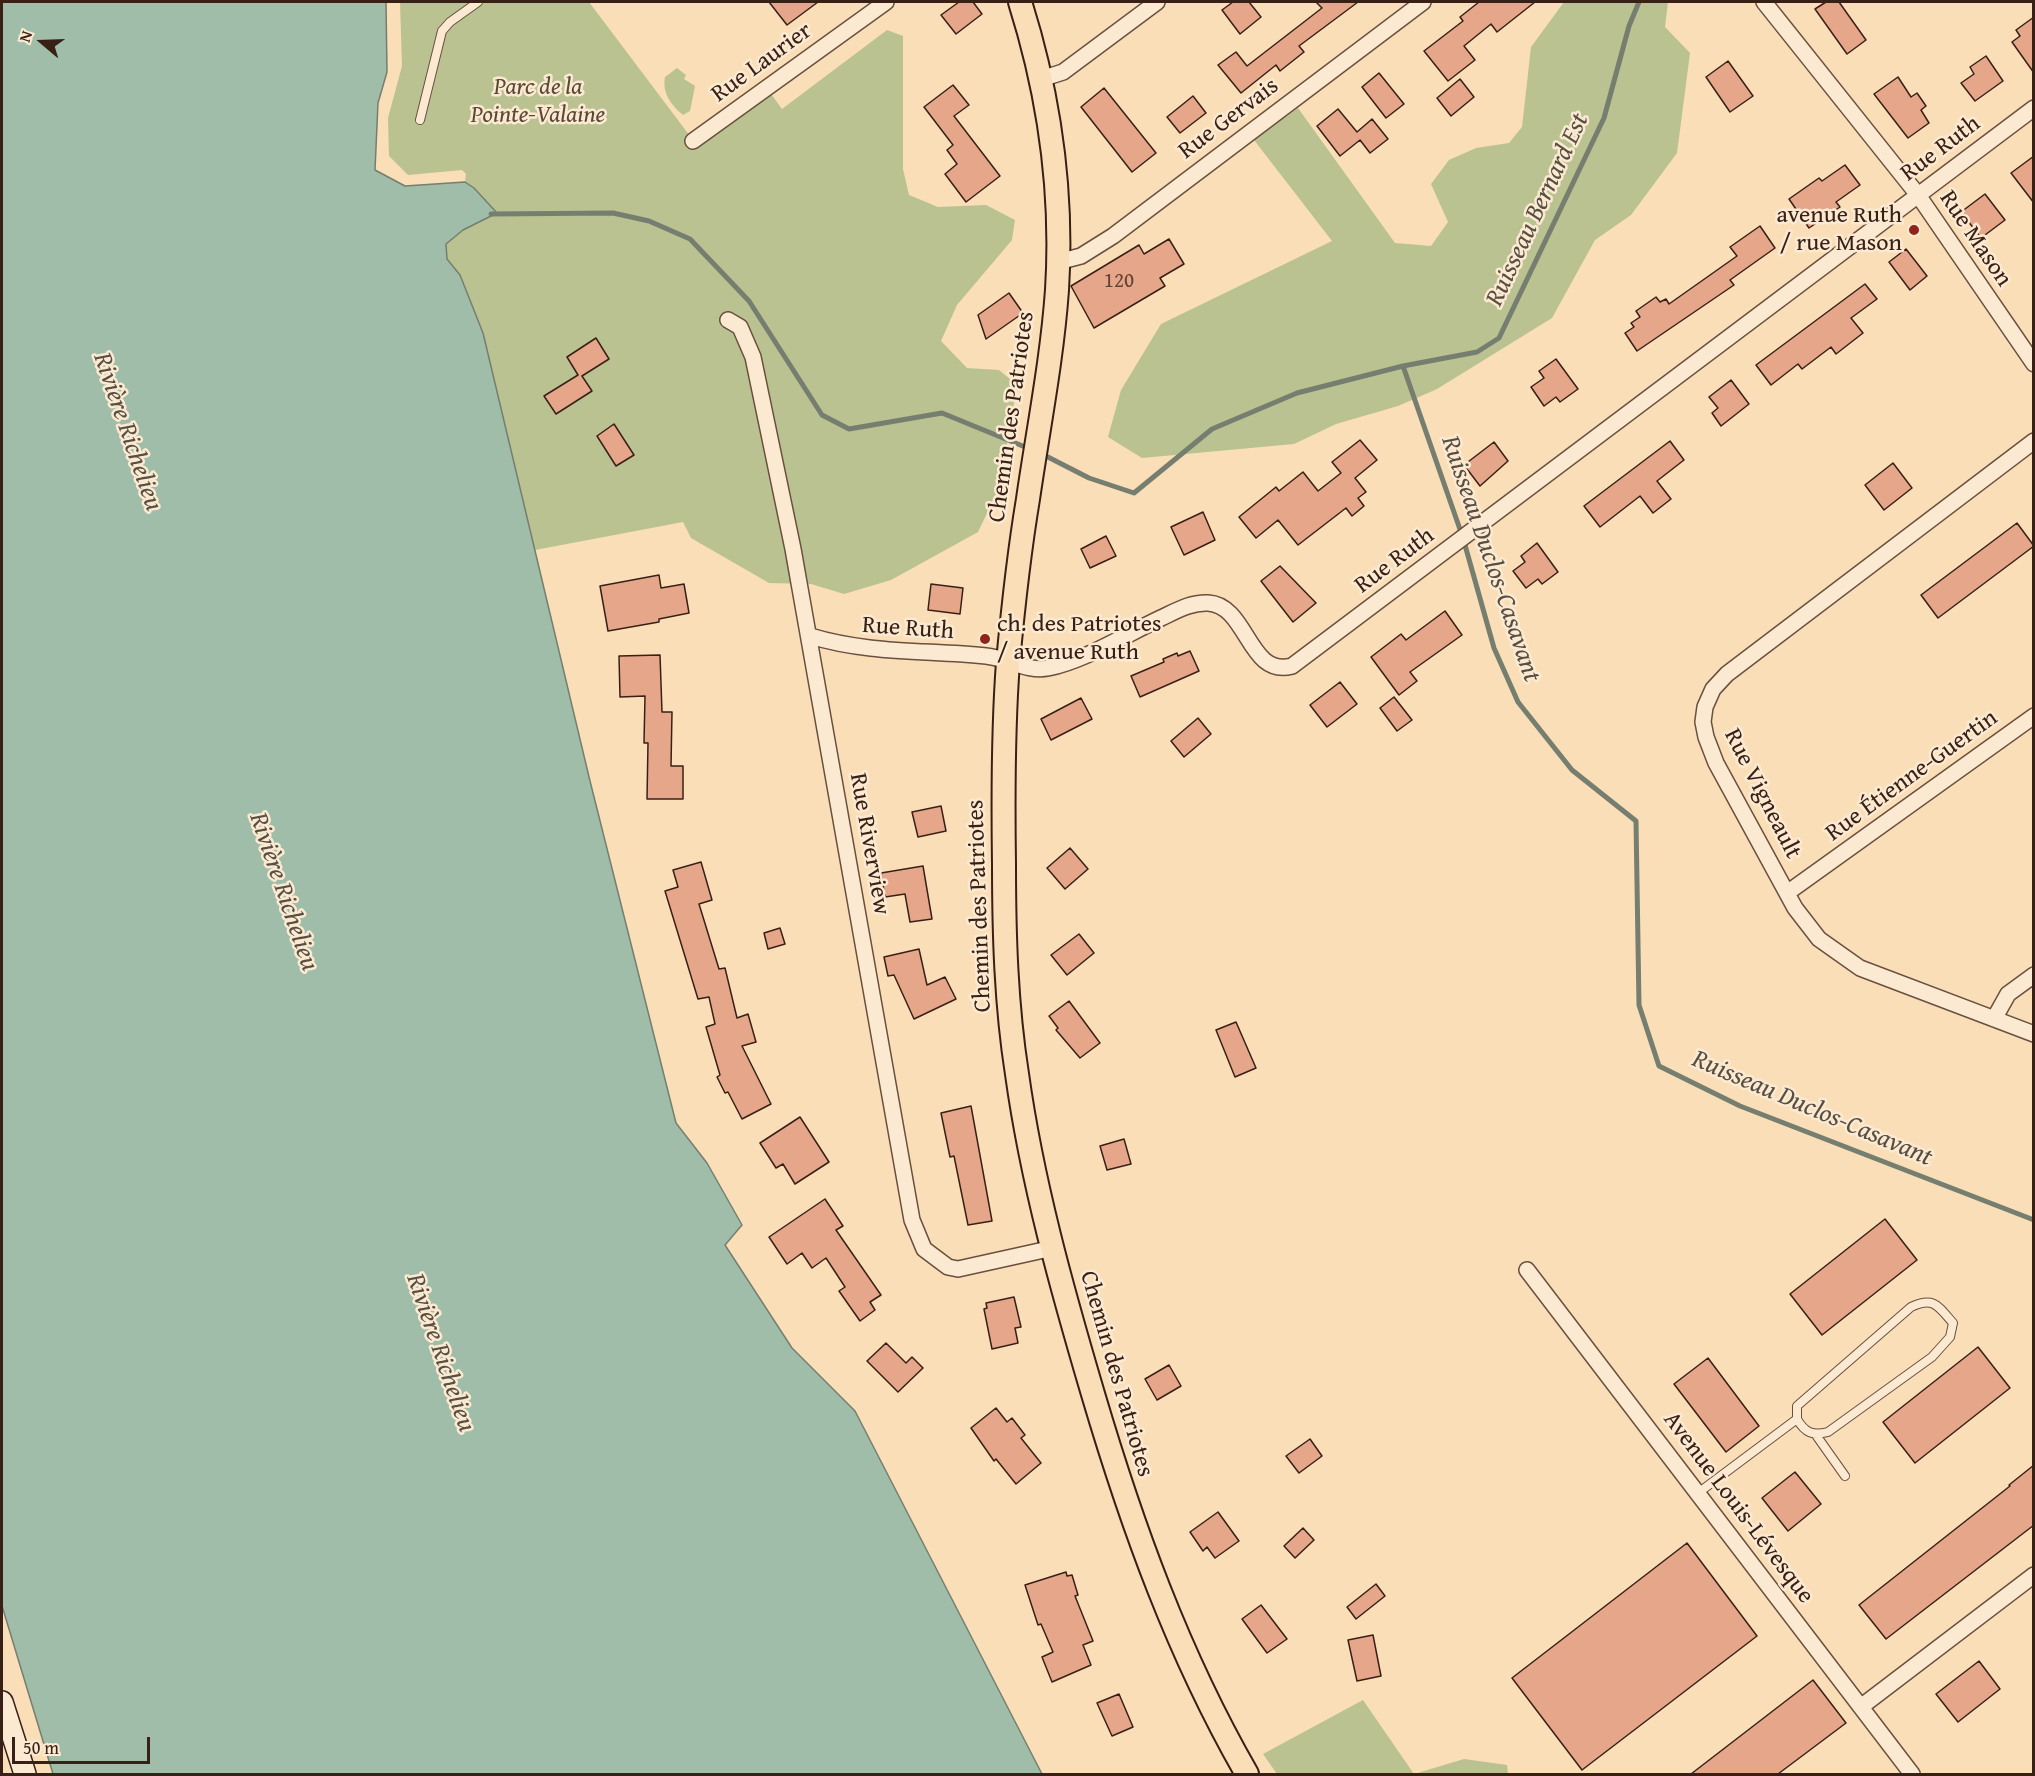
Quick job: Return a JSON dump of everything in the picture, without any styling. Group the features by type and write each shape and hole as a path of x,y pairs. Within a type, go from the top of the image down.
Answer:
{"main road":[{"name":"Chemin des Patriotes","path":"1020,2 1041,80 1055,177 1058,262 1053,328 1019,560 1008,661 1003,822 1009,1006 1024,1121 1053,1248 1087,1375 1136,1532 1181,1645 1247,1774"},
{"path":"2,1702 24,1774"}],"street":[{"name":"Rue Laurier","path":"693,141 886,2"},
{"path":"1041,80 1063,72 1157,2"},
{"name":"Rue Gervais","path":"1058,262 1081,256 1113,236 1423,2"},
{"name":"Rue Mason","path":"1765,2 1918,195 2034,364"},
{"name":"Rue Ruth","path":"810,636 869,650 988,656 1031,668 1048,668 1185,607 1208,603 1217,604 1230,611 1263,661 1276,667 1292,666 2034,108"},
{"name":"Rue Riverview","path":"728,320 740,327 753,357 810,636 912,1220 924,1249 937,1260 958,1269 1053,1248"},
{"name":"Rue Vigneault","path":"2034,441 1727,674 1713,689 1704,715 1706,737 1716,763 1787,893 1819,939 1860,968 2034,1034"},
{"name":"Rue Étienne-Guertin","path":"1787,893 2034,716"},
{"path":"1995,1019 2008,994 2034,975"},
{"name":"Avenue Louis-Lévesque","path":"1527,1270 1912,1774"},
{"path":"1862,1706 2034,1575"}],"lane":[{"path":"420,120 442,31 478,2"},
{"path":"1816,1435 1828,1432 1932,1357 1950,1337 1953,1323 1936,1304 1923,1301 1902,1314 1797,1406 1797,1419 1804,1430 1816,1435 1845,1476"},
{"path":"1698,1493 1797,1419"}],"green space":[{"name":"Parc de la Pointe-Valaine","path":"400,2 589,2 693,140 766,87 782,109 887,30 903,36 903,169 909,195 938,207 986,205 1015,220 1012,240 957,305 941,341 967,368 999,370 1017,385 1000,486 978,532 891,580 844,594 811,584 769,583 691,538 683,522 535,550 483,333 460,275 447,259 446,244 463,230 497,213 474,188 465,182 466,174 462,170 408,175 389,156 388,118 402,66"},
{"path":"1564,2 1668,2 1665,27 1690,53 1677,153 1631,215 1595,240 1552,318 1437,389 1398,406 1336,424 1294,444 1142,458 1108,437 1121,390 1161,324 1332,241 1254,140 1298,108 1395,243 1431,246 1448,222 1431,184 1449,160 1476,148 1509,143 1522,127 1531,47"},
{"path":"677,68 686,75 684,79 695,86 690,111 683,115 671,103 664,83 665,77"},
{"path":"1363,1700 1414,1774 1277,1774 1263,1754"},
{"path":"1464,1759 1507,1765 1508,1774 1414,1774"}],"water":[{"name":"Rivière Richelieu","path":"2,2 386,2 387,72 378,103 375,170 405,186 465,182 474,188 497,213 463,230 446,244 447,259 460,275 483,333 590,781 676,1123 707,1163 742,1225 725,1245 792,1348 855,1411 1042,1774 53,1774 2,1606"}],"building":[{"path":"769,2 818,2 787,25"},
{"path":"959,2 973,2 982,14 956,34 941,15"},
{"path":"1233,2 1249,2 1261,17 1240,34 1222,10"},
{"path":"1316,2 1358,2 1299,46 1304,52 1280,71 1276,65 1241,93 1218,65 1236,52 1247,66 1322,8"},
{"path":"1479,2 1535,2 1497,32 1491,24 1464,46 1475,60 1448,81 1424,51 1463,21 1460,17"},
{"path":"1826,2 1839,2 1866,40 1847,54 1815,9"},
{"path":"2034,17 2034,73 2012,42 2020,36 2016,30"},
{"path":"1986,56 2003,81 1975,101 1961,83 1974,74 1970,67"},
{"path":"1728,61 1753,96 1730,112 1706,77"},
{"path":"1379,73 1404,104 1386,118 1362,87"},
{"path":"1898,77 1911,97 1917,93 1926,106 1921,110 1929,123 1908,138 1874,94"},
{"path":"1460,79 1474,97 1451,116 1437,98"},
{"path":"953,85 969,105 954,116 1000,176 966,202 945,174 957,164 947,150 953,145 924,107"},
{"path":"1104,88 1156,153 1132,172 1081,107"},
{"path":"1193,96 1206,113 1180,133 1167,117"},
{"path":"1338,109 1357,132 1372,119 1388,139 1370,153 1360,140 1340,156 1317,126"},
{"path":"2034,156 2034,203 2011,173"},
{"path":"1845,165 1860,185 1836,202 1840,207 1809,228 1789,199 1819,178 1822,181"},
{"path":"1985,194 2005,220 1981,238 1961,212"},
{"path":"1760,226 1775,248 1730,280 1734,285 1637,351 1625,333 1634,327 1631,323 1640,317 1636,311 1656,297 1660,302 1666,299 1669,304 1737,256 1730,247"},
{"path":"1169,239 1184,264 1160,278 1165,286 1094,328 1071,286 1139,245 1144,254"},
{"path":"1906,249 1927,276 1910,290 1889,262"},
{"path":"1865,284 1877,299 1851,318 1863,333 1836,354 1831,347 1802,369 1798,364 1771,385 1756,365"},
{"path":"1009,293 1023,313 986,339 978,315"},
{"path":"596,338 609,359 582,376 592,391 556,414 544,396 578,375 567,357"},
{"path":"1556,359 1578,389 1560,402 1556,397 1544,406 1531,387 1544,378 1539,371"},
{"path":"1731,380 1749,404 1721,426 1712,413 1718,408 1709,397"},
{"path":"614,424 634,455 616,466 597,436"},
{"path":"1360,440 1377,460 1355,478 1366,492 1358,498 1364,506 1352,516 1346,508 1298,545 1278,520 1256,538 1239,517 1276,487 1279,491 1303,472 1318,491 1341,473 1332,462"},
{"path":"1670,441 1684,460 1657,481 1671,499 1653,513 1640,496 1600,527 1584,506"},
{"path":"1494,442 1508,461 1480,486 1464,465"},
{"path":"1893,463 1912,488 1884,510 1865,485"},
{"path":"1203,512 1215,540 1184,555 1171,527"},
{"path":"2017,523 2034,546 1938,618 1921,595"},
{"path":"1106,536 1116,556 1090,568 1081,549"},
{"path":"1537,543 1558,572 1542,584 1538,579 1526,588 1513,571 1525,562 1521,556"},
{"path":"1280,566 1316,603 1293,622 1261,581"},
{"path":"659,575 661,588 684,584 689,613 659,619 659,622 608,631 600,586"},
{"path":"931,584 963,588 960,614 928,610"},
{"path":"1445,611 1462,635 1410,672 1417,681 1399,695 1371,657 1401,634 1406,640"},
{"path":"1190,651 1199,671 1140,697 1131,676 1164,662 1163,659 1177,653 1178,656"},
{"path":"660,655 662,712 672,712 671,766 683,766 683,799 647,799 648,743 644,743 645,696 620,697 619,656"},
{"path":"1340,682 1357,704 1327,727 1310,705"},
{"path":"1394,697 1412,720 1397,731 1380,708"},
{"path":"1081,698 1092,719 1051,740 1041,719"},
{"path":"1198,718 1211,734 1184,757 1171,741"},
{"path":"941,806 946,831 918,837 912,812"},
{"path":"1070,848 1088,869 1065,889 1047,868"},
{"path":"701,862 712,900 699,904 719,969 725,968 737,1018 748,1014 756,1042 742,1046 771,1104 742,1119 717,1077 720,1075 706,1027 715,1024 709,997 698,999 665,891 678,887 673,870"},
{"path":"923,866 932,919 910,922 905,894 885,897 881,873"},
{"path":"780,928 785,944 768,949 764,933"},
{"path":"1079,934 1094,953 1067,975 1051,955"},
{"path":"919,949 927,985 945,977 956,999 914,1019 894,975 888,976 884,957"},
{"path":"1069,1001 1100,1043 1080,1058 1056,1030 1058,1028 1049,1016"},
{"path":"1236,1022 1256,1068 1235,1077 1216,1030"},
{"path":"971,1106 992,1221 968,1225 954,1156 950,1157 941,1113"},
{"path":"800,1117 829,1162 795,1184 783,1164 776,1168 760,1143"},
{"path":"1124,1139 1131,1164 1107,1170 1100,1146"},
{"path":"825,1199 843,1226 836,1230 881,1295 870,1302 875,1310 860,1321 839,1291 845,1287 826,1258 812,1268 802,1253 787,1264 769,1237"},
{"path":"1885,1219 1917,1260 1822,1335 1790,1294"},
{"path":"1014,1297 1021,1327 1015,1328 1018,1343 992,1349 984,1309 987,1308 986,1303"},
{"path":"886,1343 906,1363 912,1357 923,1368 898,1392 867,1361"},
{"path":"1978,1347 2010,1388 1915,1463 1883,1422"},
{"path":"1708,1358 1759,1426 1726,1452 1674,1384"},
{"path":"1169,1365 1181,1386 1157,1400 1145,1379"},
{"path":"996,1408 1007,1422 1012,1418 1025,1435 1021,1438 1041,1463 1016,1484 996,1459 994,1461 971,1428"},
{"path":"1310,1439 1322,1456 1299,1473 1286,1456"},
{"path":"2034,1465 2034,1525 1886,1639 1859,1605"},
{"path":"1795,1472 1821,1504 1788,1531 1762,1498"},
{"path":"1218,1512 1239,1541 1215,1558 1207,1547 1203,1551 1190,1532"},
{"path":"1303,1528 1314,1540 1295,1558 1284,1546"},
{"path":"1687,1543 1757,1636 1582,1770 1512,1678"},
{"path":"1066,1572 1067,1576 1072,1575 1078,1595 1075,1596 1093,1641 1083,1645 1091,1665 1052,1682 1042,1657 1053,1652 1041,1624 1038,1625 1025,1585"},
{"path":"1376,1584 1385,1596 1356,1619 1347,1607"},
{"path":"1261,1605 1287,1639 1267,1653 1242,1619"},
{"path":"1373,1635 1381,1676 1357,1681 1348,1640"},
{"path":"1979,1661 2000,1689 1958,1722 1936,1694"},
{"path":"1813,1680 1846,1723 1778,1774 1691,1774"},
{"path":"1119,1694 1133,1727 1112,1736 1097,1703"}],"waterway":[{"name":"Ruisseau Bernard Est","path":"1042,454 1089,478 1134,493 1212,429 1297,393 1403,366 1477,352 1499,338 1604,118 1629,26 1639,2"},
{"path":"491,214 613,213 649,221 690,239 749,301 822,415 849,429 942,413 1030,449"},
{"name":"Ruisseau Duclos-Casavant","path":"1403,366 1463,538 1494,648 1518,702 1572,770 1636,821 1639,1005 1659,1066 1740,1106 2034,1220"}],"place":[{"name":"avenue Ruth / rue Mason","path":"1914,230"},
{"name":"ch. des Patriotes / avenue Ruth","path":"985,639"}]}
